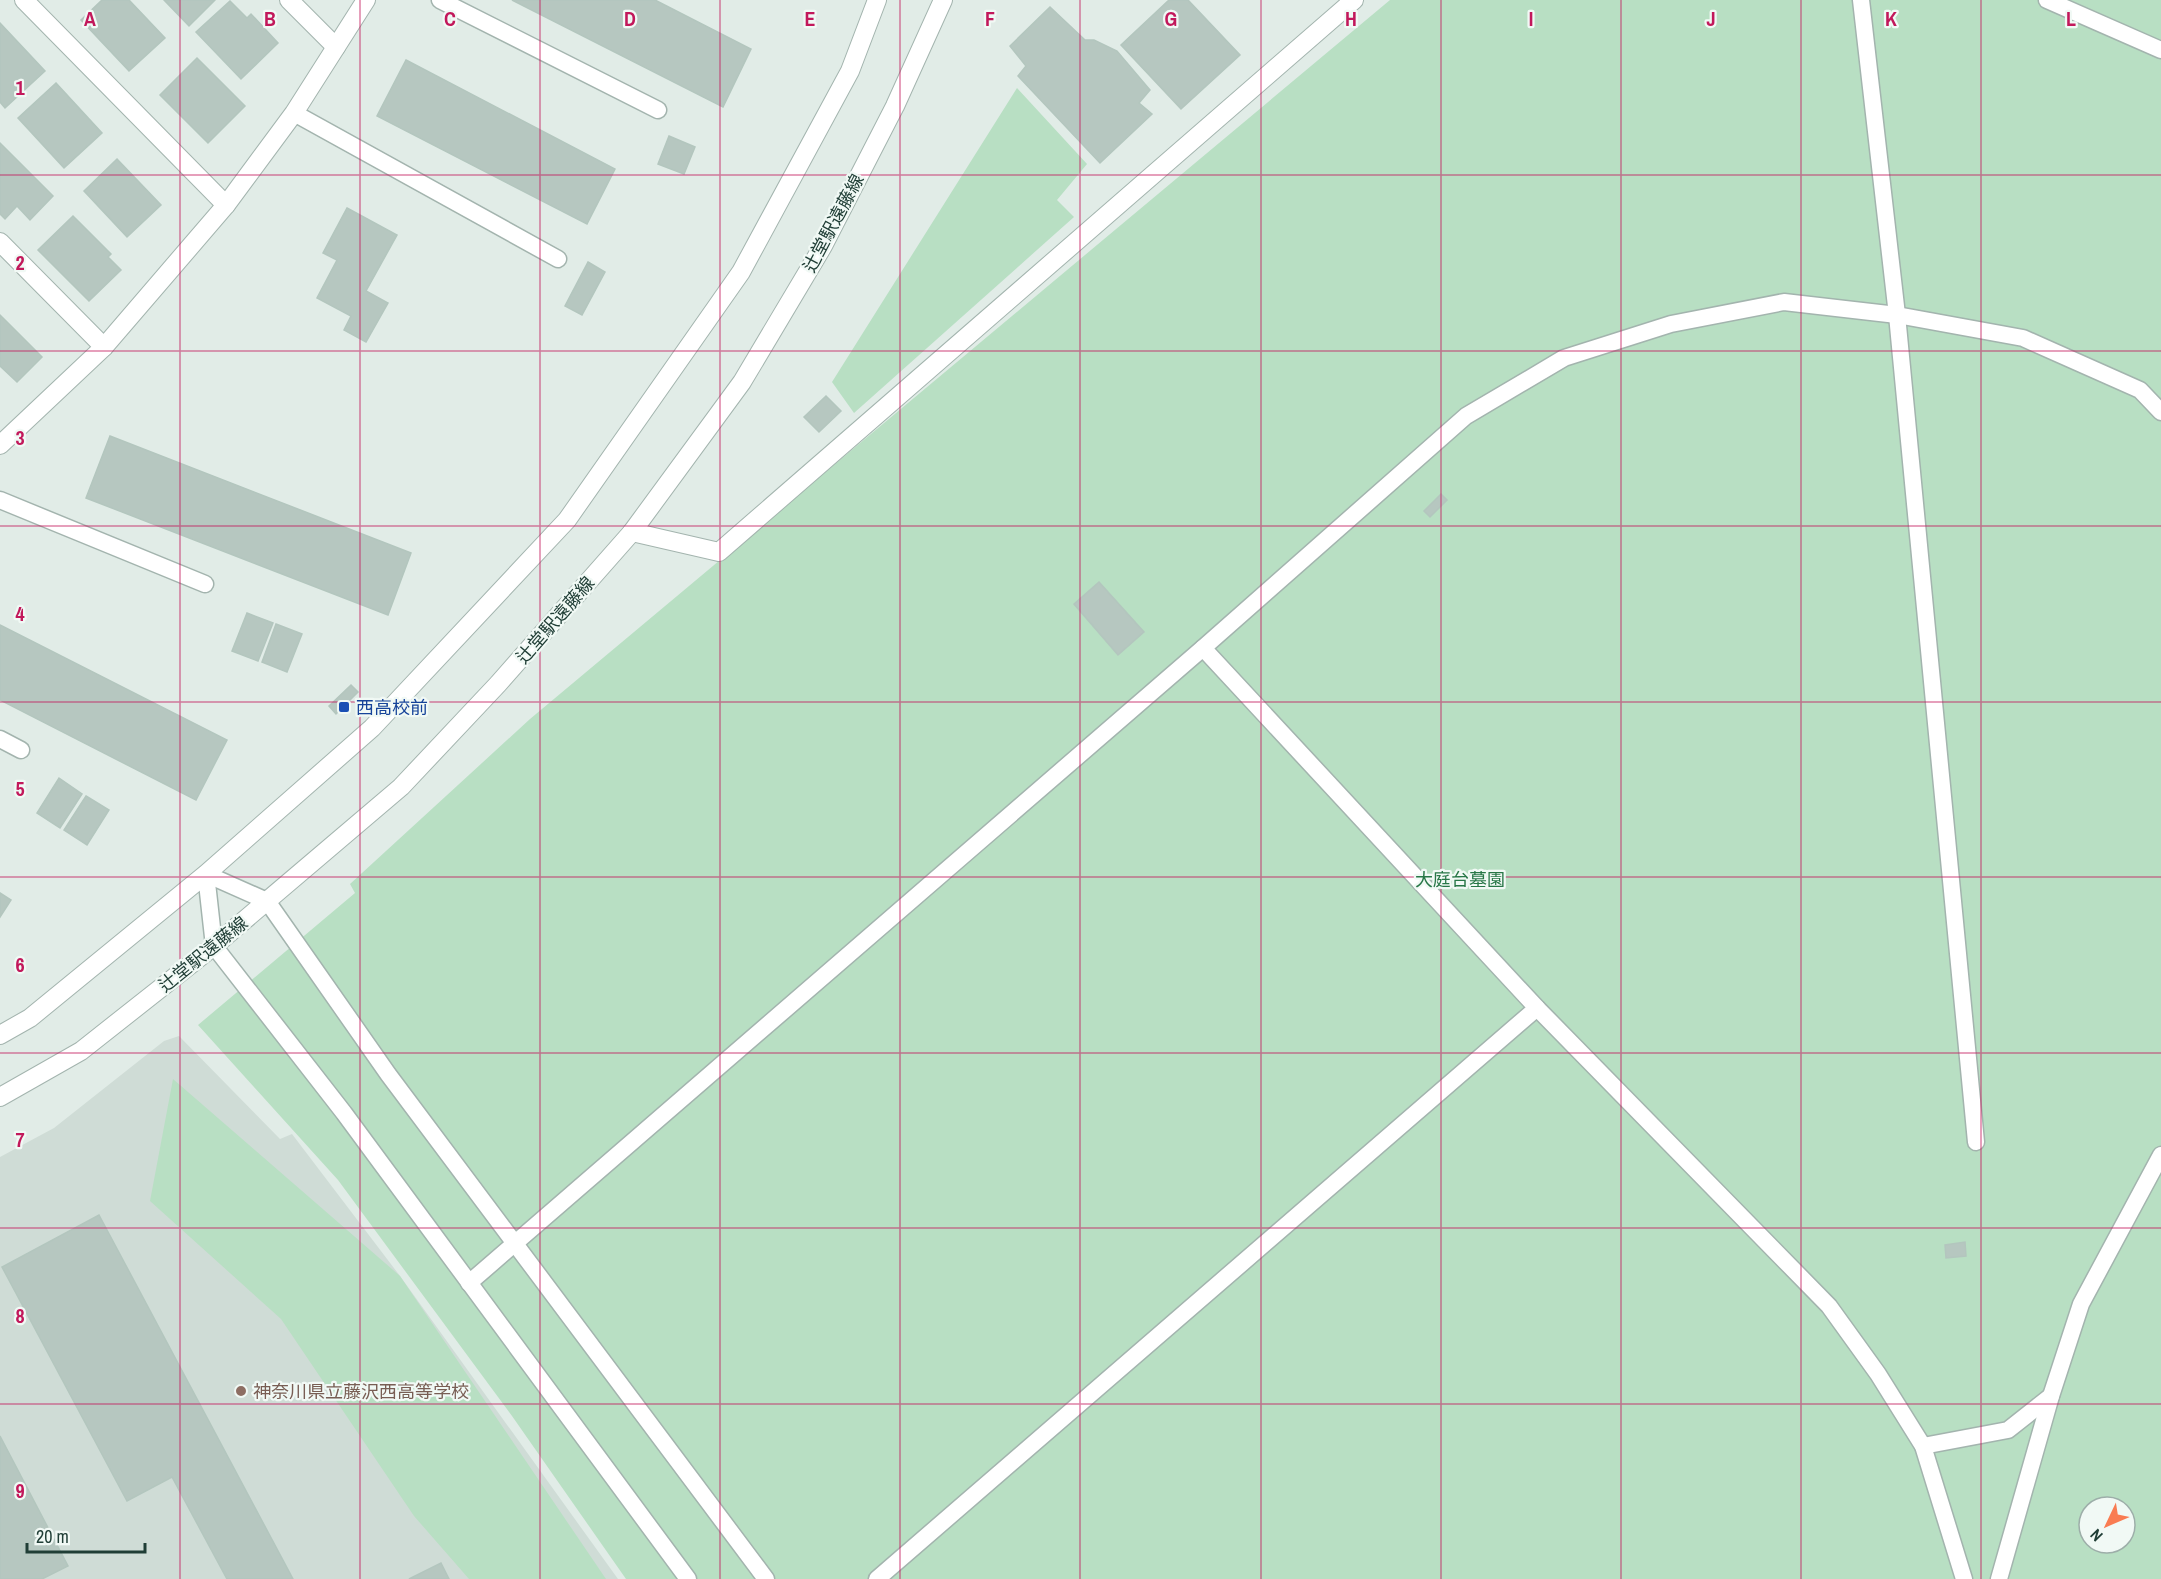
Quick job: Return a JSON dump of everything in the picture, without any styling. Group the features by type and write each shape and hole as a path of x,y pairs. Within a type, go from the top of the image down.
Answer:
{"street":[{"path":"24,0 226,205"},
{"path":"289,0 336,47"},
{"path":"0,445 104,347 226,205 294,113 366,0"},
{"path":"0,1035 30,1018 207,874 372,728 567,520 741,272 850,71 877,0"},
{"name":"辻堂駅遠藤線","path":"0,1096 81,1051 214,946 401,787 498,684 632,532 742,382 824,246 895,106 944,0"},
{"path":"632,532 718,552 1354,0"},
{"path":"0,242 104,347"}],"lane":[{"path":"440,0 658,110"},
{"path":"1861,0 1898,315 1976,1142"},
{"path":"2047,0 2148,42 2161,50"},
{"path":"294,113 558,259"},
{"path":"469,1283 1203,648 1466,416 1564,358 1671,324 1784,302 1898,315 2023,338 2140,390 2161,412"},
{"path":"0,500 205,584"},
{"path":"1203,648 1537,1008 1829,1306 1878,1374 1923,1446 1964,1579"},
{"path":"0,739 21,750"},
{"path":"688,1579 344,1113 214,946 207,874 267,901 388,1074 766,1579"},
{"path":"877,1579 1537,1008"},
{"path":"1999,1579 2051,1396 2081,1305 2161,1155"},
{"path":"1923,1446 2007,1430 2051,1396"}],"shaded area":[{"name":"神奈川県立藤沢西高等学校","path":"179,1036 280,1139 292,1134 400,1276 618,1579 0,1579 0,1157 54,1128 164,1041"}],"green space":[{"name":"大庭台墓園","path":"1390,0 2161,0 2161,1579 626,1579 512,1416 338,1180 198,1025 355,893 350,884 530,719"},
{"path":"1017,88 1087,164 1057,200 1074,217 854,413 832,382"},
{"path":"173,1079 400,1276 606,1579 469,1579 414,1516 281,1319 150,1201"}],"building":[{"path":"102,0 129,0 165,38 129,71 81,20"},
{"path":"164,0 215,0 189,26"},
{"path":"512,0 655,0 751,49 723,107"},
{"path":"1169,0 1188,0 1240,55 1181,109 1121,45"},
{"path":"230,1 247,18 251,14 278,43 241,79 196,32"},
{"path":"1050,7 1085,40 1094,40 1117,51 1150,90 1139,103 1152,114 1100,163 1018,76 1026,66 1010,46"},
{"path":"0,23 45,71 5,108 0,102"},
{"path":"197,58 245,106 208,143 160,95"},
{"path":"406,60 615,169 587,224 377,116"},
{"path":"56,83 102,133 64,168 18,118"},
{"path":"669,136 695,147 684,174 658,164"},
{"path":"0,143 53,196 30,220 17,206 5,219 0,214"},
{"path":"117,159 161,205 127,237 84,191"},
{"path":"347,208 397,235 366,291 388,303 366,342 344,330 351,316 317,298 337,260 323,253"},
{"path":"73,216 111,254 108,257 121,270 89,301 38,250"},
{"path":"588,262 605,272 582,315 565,306"},
{"path":"0,315 42,357 17,382 0,366"},
{"path":"826,396 841,411 819,432 804,417"},
{"path":"110,436 411,553 388,615 86,498"},
{"path":"1441,494 1447,500 1430,517 1424,511"},
{"path":"1099,582 1144,632 1118,655 1074,604"},
{"path":"247,613 273,623 258,661 232,651"},
{"path":"276,624 302,634 287,672 262,662"},
{"path":"0,625 227,740 196,800 0,700"},
{"path":"351,685 358,692 336,714 329,706"},
{"path":"59,778 82,794 60,828 37,813"},
{"path":"86,796 109,810 87,845 64,830"},
{"path":"0,893 11,900 0,917"},
{"path":"99,1215 293,1579 227,1579 172,1477 127,1501 2,1267"},
{"path":"1965,1242 1966,1256 1946,1258 1945,1245"},
{"path":"0,1436 68,1566 42,1579 0,1579"},
{"path":"441,1563 449,1579 409,1579"}],"place":[{"name":"西高校前","path":"344,707"},
{"name":"神奈川県立藤沢西高等学校","path":"241,1391"}]}
